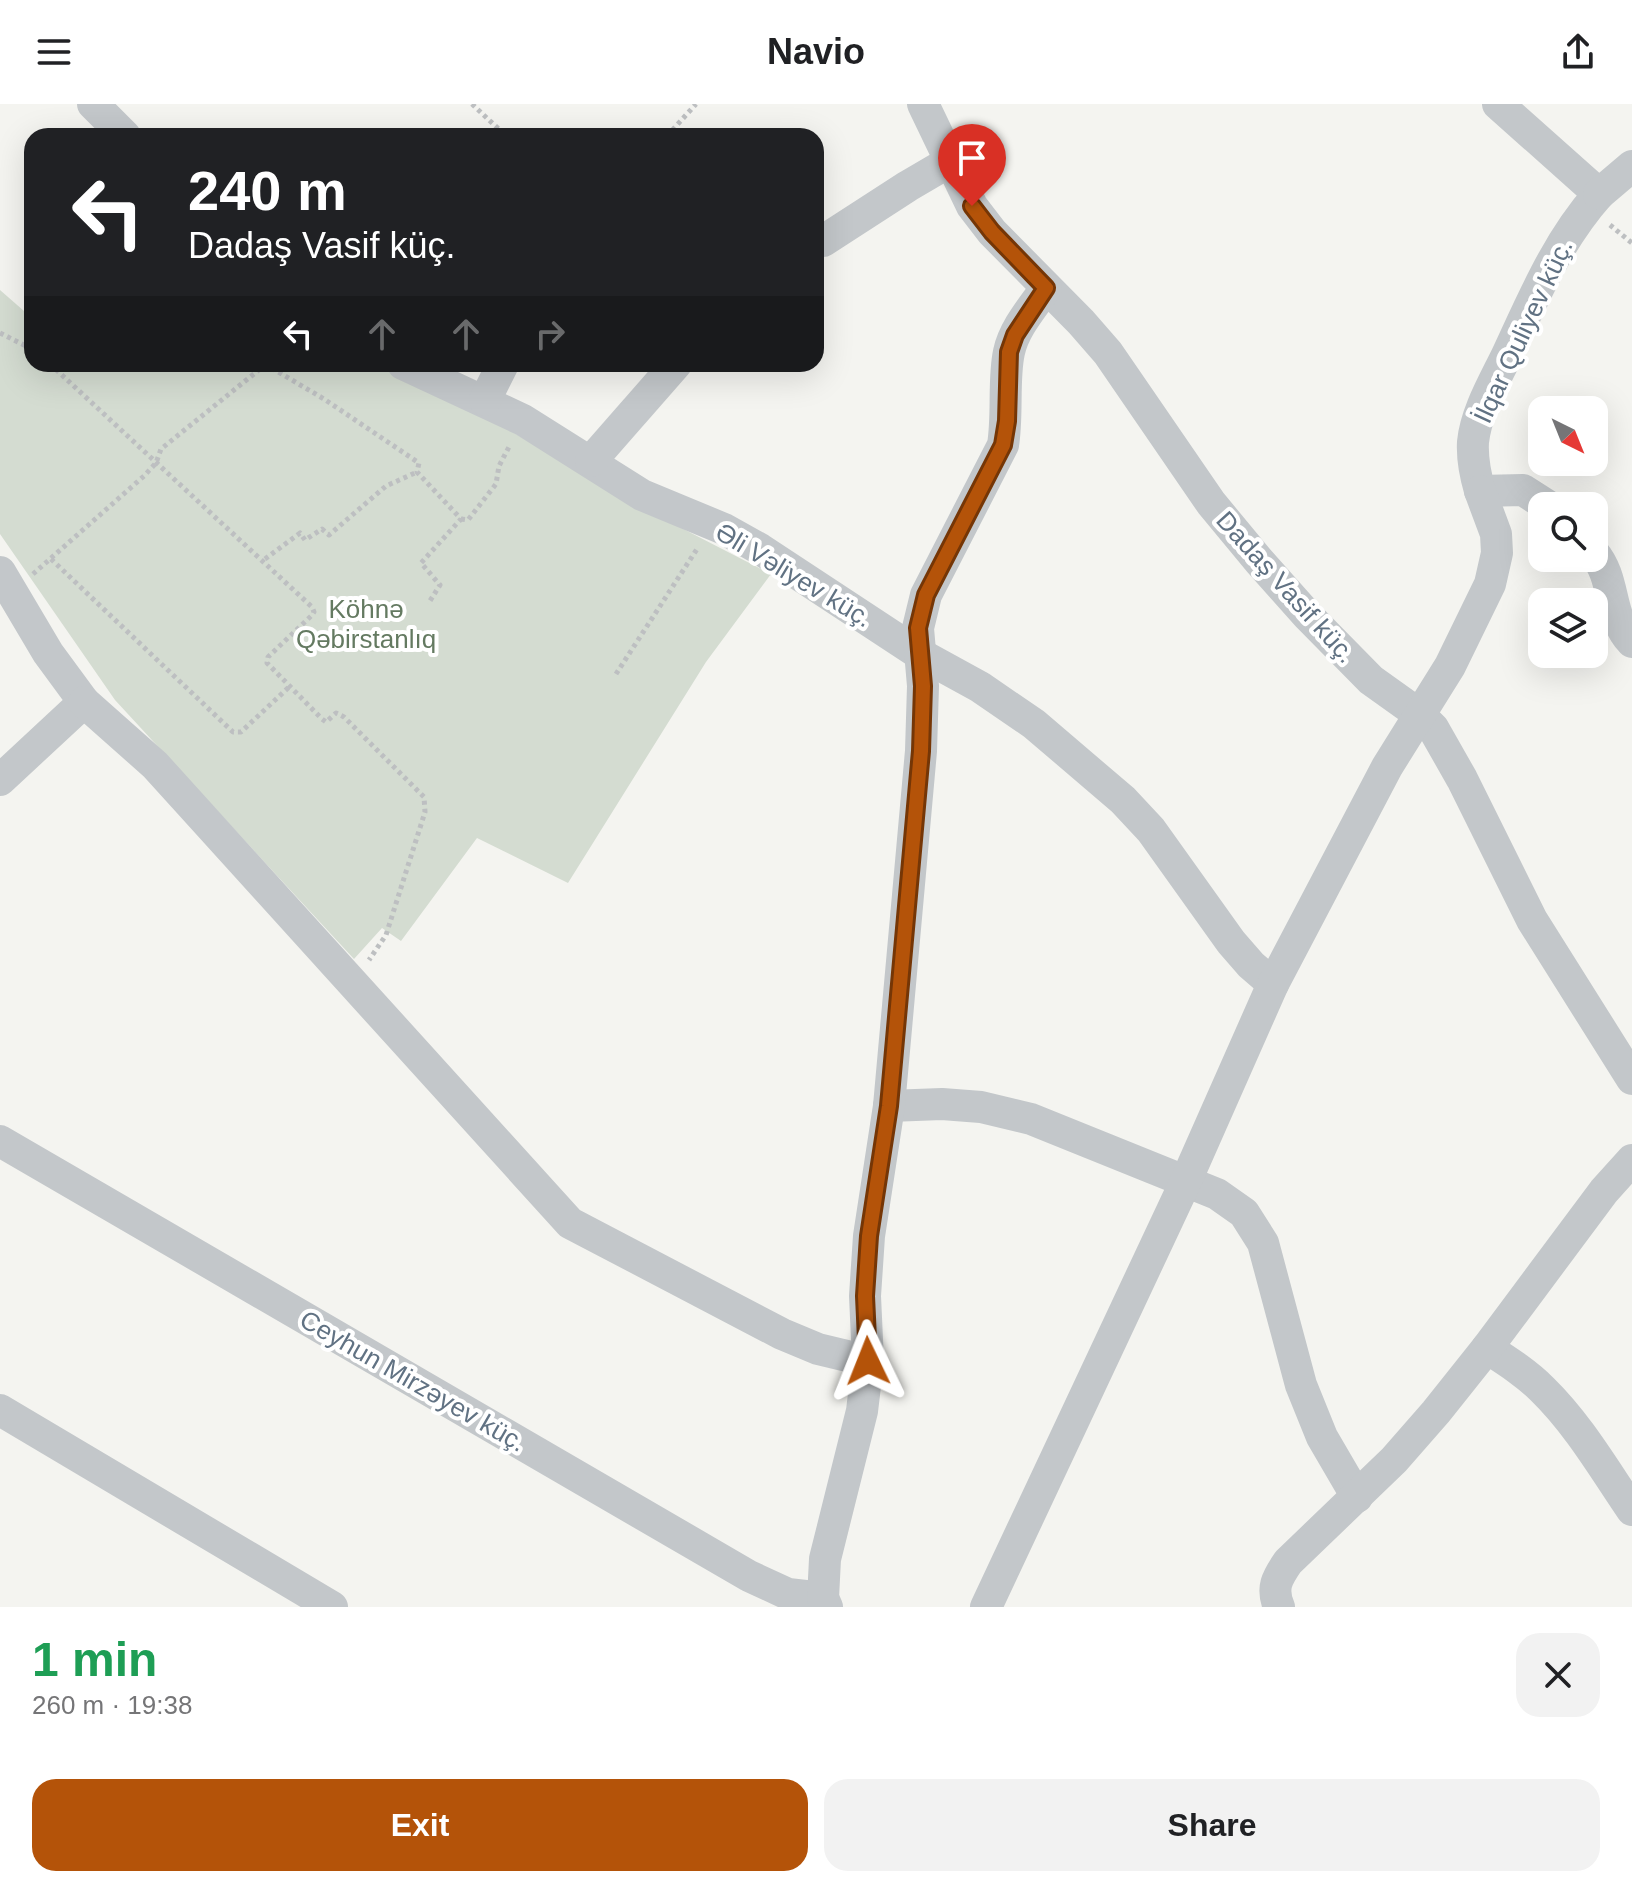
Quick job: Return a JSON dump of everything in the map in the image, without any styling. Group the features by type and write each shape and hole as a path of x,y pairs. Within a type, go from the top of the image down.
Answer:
{"street":[{"path":"93,104 117,128"},
{"name":"Dadaş Vasif küç.","path":"923,104 972,206 985,224 1108,353 1211,503 1308,616 1371,680 1433,728 1462,779 1532,920 1632,1079"},
{"path":"1498,104 1599,194"},
{"path":"824,240 949,162"},
{"name":"İlqar Quliyev küç.","path":"986,1607 1185,1183 1273,984 1375,790 1450,666 1490,584 1497,553 1496,534 1473,466 1473,439 1482,408 1551,261 1577,219 1599,194 1632,166"},
{"path":"825,1602 825,1559 862,1411 868,1361 865,1296 869,1236 889,1106 921,751 923,686 918,628 926,595 1003,445 1007,421 1009,352 1015,335 1046,288"},
{"name":"Əli Vəliyev küç.","path":"421,372 523,420 642,495 760,549 918,653 980,687 1034,724 1123,800 1161,843 1231,942 1273,984"},
{"path":"485,400 499,372"},
{"path":"591,461 669,372"},
{"path":"1480,491 1523,490 1528,493"},
{"path":"1604,572 1614,612 1632,642"},
{"path":"6,582 62,675 84,702 155,765 570,1223 595,1239 782,1334 818,1349 868,1361"},
{"path":"0,780 84,702"},
{"path":"889,1106 942,1104 981,1107 1031,1119 1217,1194 1244,1213 1263,1243 1301,1385 1322,1437 1357,1497"},
{"name":"Ceyhun Mirzəyev küç.","path":"0,1141 749,1576 788,1594 825,1602"},
{"path":"1279,1607 1275,1598 1275,1581 1288,1562 1394,1460 1487,1348 1604,1191 1632,1160"},
{"path":"1487,1348 1543,1390 1570,1421 1632,1510"},
{"path":"0,1410 332,1607"}],"path":[{"path":"472,104 498,128"},
{"path":"674,128 696,104"},
{"path":"0,333 24,345"},
{"path":"59,372 312,607 314,612 311,616 268,657 267,663 326,722 336,713 344,717 424,797 426,804 386,935 375,953 350,980"},
{"path":"6,582 51,559 156,463 161,449 256,372"},
{"path":"278,372 419,463 417,472"},
{"path":"417,472 461,519 468,520 496,484 499,466 523,420"},
{"path":"265,559 300,533 305,540 322,529 329,535 386,486 417,472"},
{"path":"428,604 440,585 421,563 461,519"},
{"path":"616,674 713,525"},
{"path":"51,559 233,732 241,732 289,687"}],"green space":[{"name":"Köhnə Qəbirstanlıq","path":"0,290 24,311 24,372 390,372 484,415 623,498 771,574 706,662 568,883 477,838 401,941 382,928 354,959 115,700 0,534"}],"route":[{"path":"868,1361 865,1296 869,1236 889,1106 921,751 923,686 918,628 926,595 1003,445 1007,421 1009,352 1015,335 1046,288 1012,255 972,206"}]}
